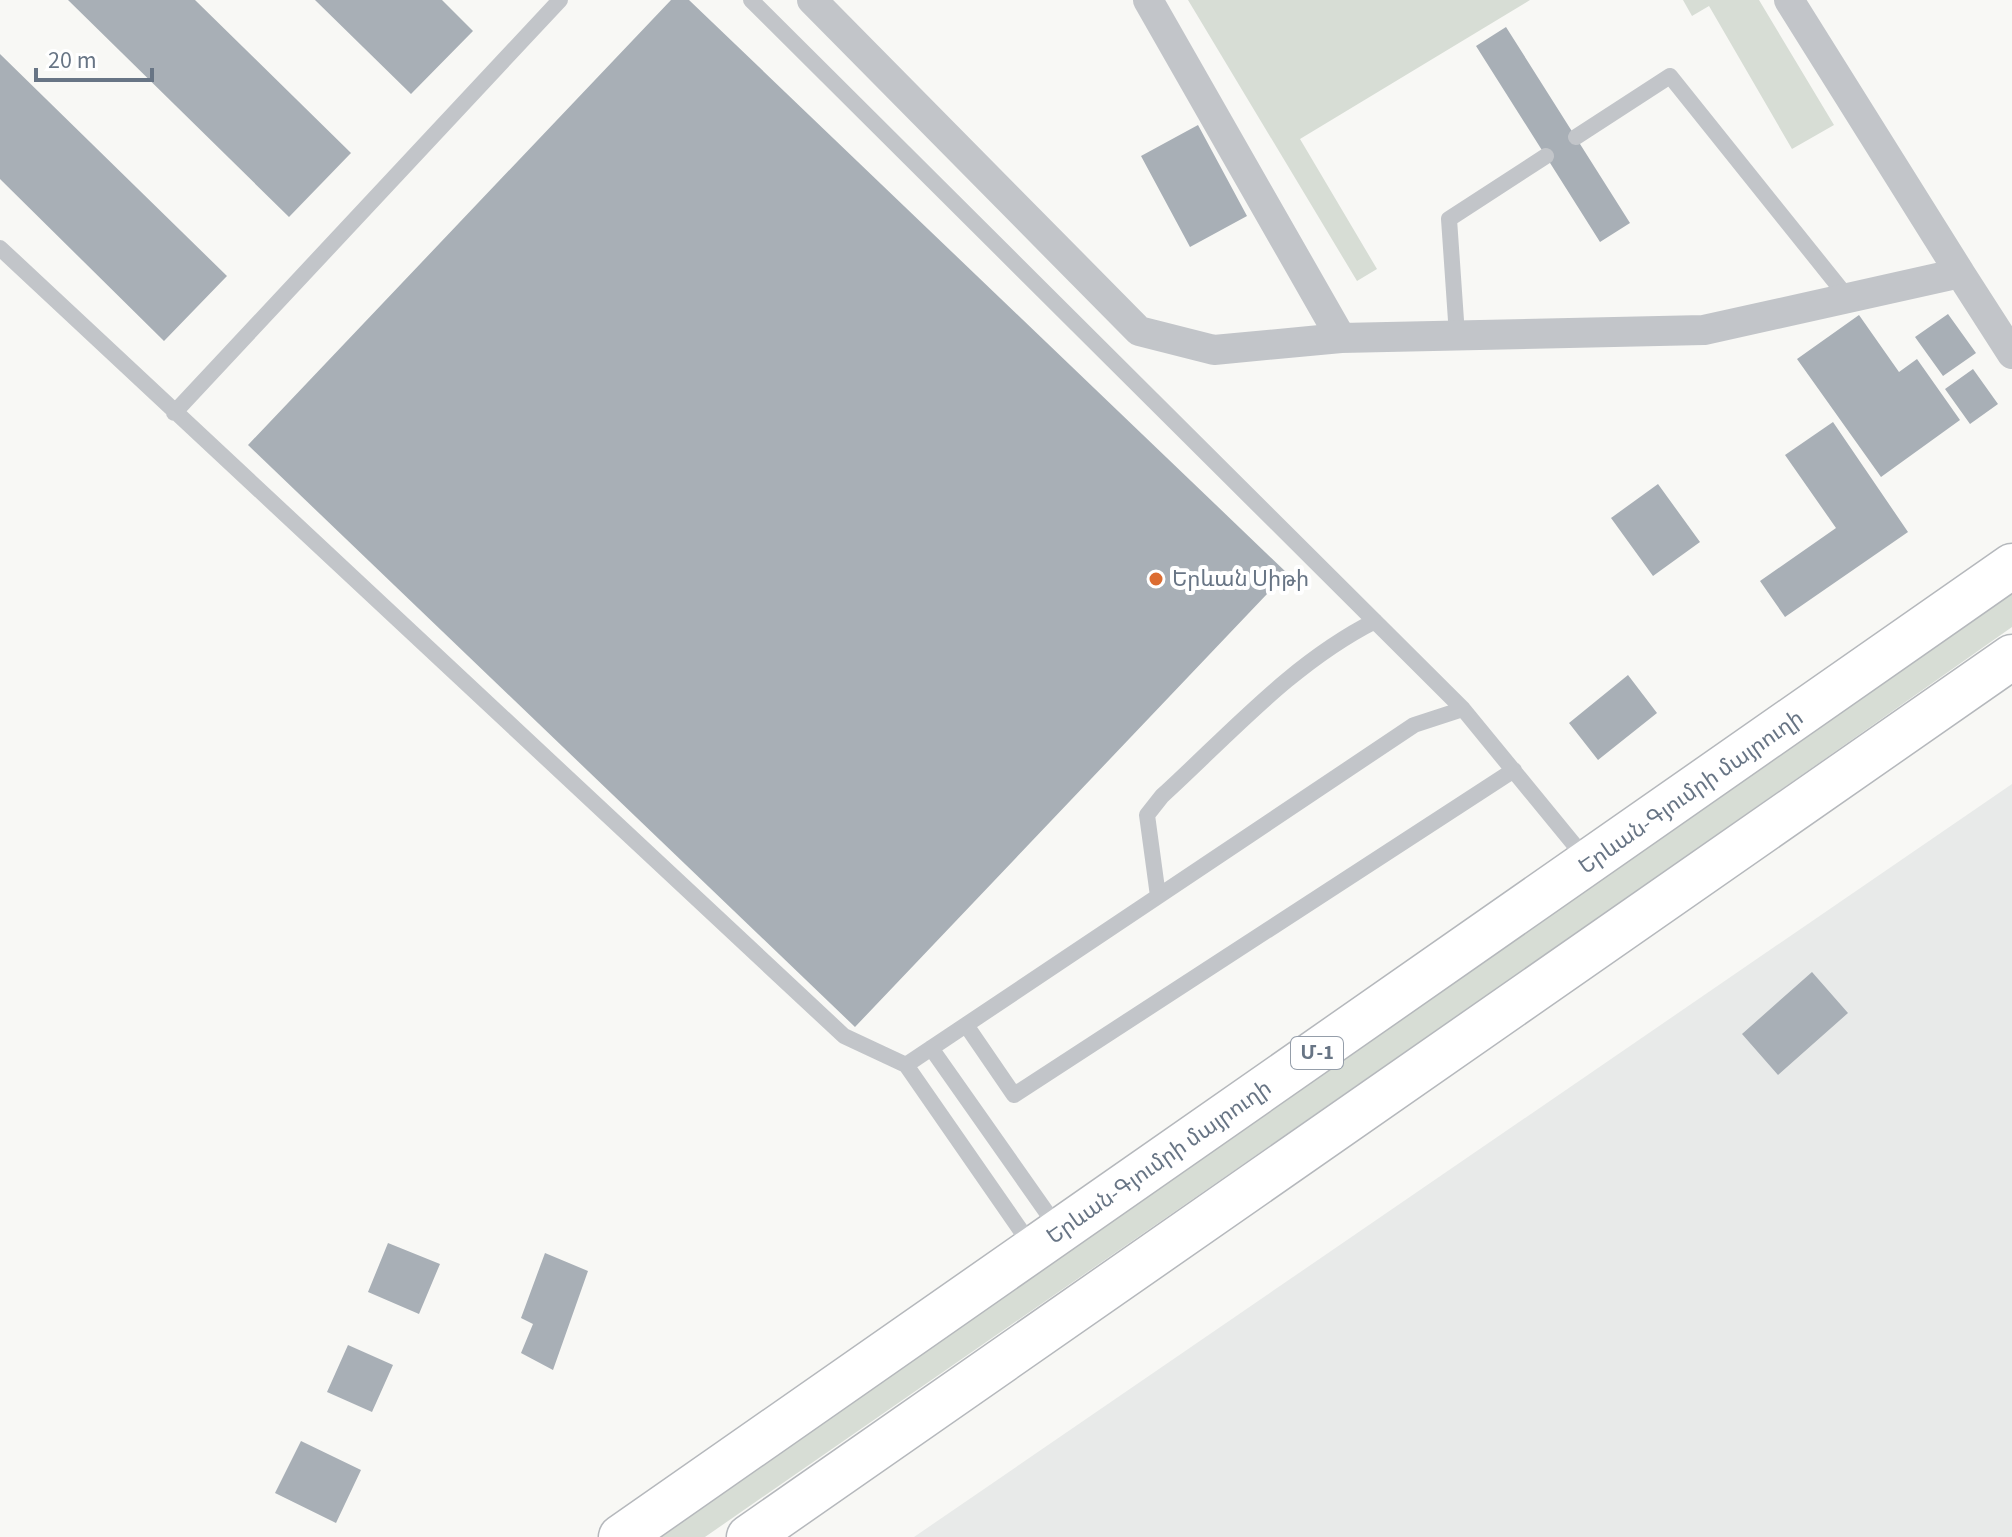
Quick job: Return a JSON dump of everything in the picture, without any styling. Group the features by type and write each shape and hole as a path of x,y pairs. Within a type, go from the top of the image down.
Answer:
{"highway":[{"name":"Երևան-Գյումրի մայրուղի","path":"621,1537 2012,566"},
{"path":"749,1537 2012,657"}],"street":[{"path":"812,0 1139,331 1214,350 1341,338 1704,330 1960,273"},
{"path":"1148,0 1341,338"},
{"path":"1789,0 2012,354"}],"lane":[{"path":"174,413 560,0"},
{"path":"751,0 1463,709 1590,863"},
{"path":"1576,137 1670,76 1848,298"},
{"path":"1457,335 1449,219 1546,156"},
{"path":"0,248 844,1036 906,1065 1047,1240"},
{"path":"1158,896 1147,815 1282,683 1340,639 1375,621"},
{"path":"906,1065 1414,725 1463,709"},
{"path":"966,1025 1014,1095 1514,770"},
{"path":"931,1048 1047,1240"}],"shaded area":[{"path":"1188,0 1530,0 1300,139 1377,269 1357,281"},
{"path":"1683,0 1759,0 1834,125 1792,149 1709,6 1692,16"},
{"path":"2012,590 2012,627 1620,903 705,1537 659,1537"},
{"path":"2012,784 2012,1537 914,1537"}],"building":[{"path":"68,0 195,0 351,153 289,217"},
{"path":"315,0 442,0 473,31 411,94"},
{"path":"671,0 689,0 1287,573 855,1027 248,445"},
{"path":"1506,27 1630,223 1600,242 1476,46"},
{"path":"0,54 227,276 164,341 0,179"},
{"path":"1198,125 1247,216 1190,247 1141,156"},
{"path":"1948,314 1976,353 1943,376 1915,337"},
{"path":"1859,315 1899,372 1917,359 1960,420 1881,477 1797,359"},
{"path":"1973,369 1998,404 1970,424 1945,389"},
{"path":"1833,422 1908,532 1785,617 1760,581 1836,528 1785,455"},
{"path":"1658,484 1700,542 1653,576 1611,518"},
{"path":"1628,675 1657,713 1598,760 1569,723"},
{"path":"1812,972 1848,1013 1778,1075 1742,1034"},
{"path":"388,1243 440,1264 419,1314 368,1292"},
{"path":"545,1253 588,1271 553,1370 521,1353 533,1324 521,1318"},
{"path":"348,1345 393,1365 372,1412 327,1392"},
{"path":"301,1441 361,1470 336,1523 275,1493"}],"place":[{"name":"Երևան Սիթի","path":"1156,579"}]}
